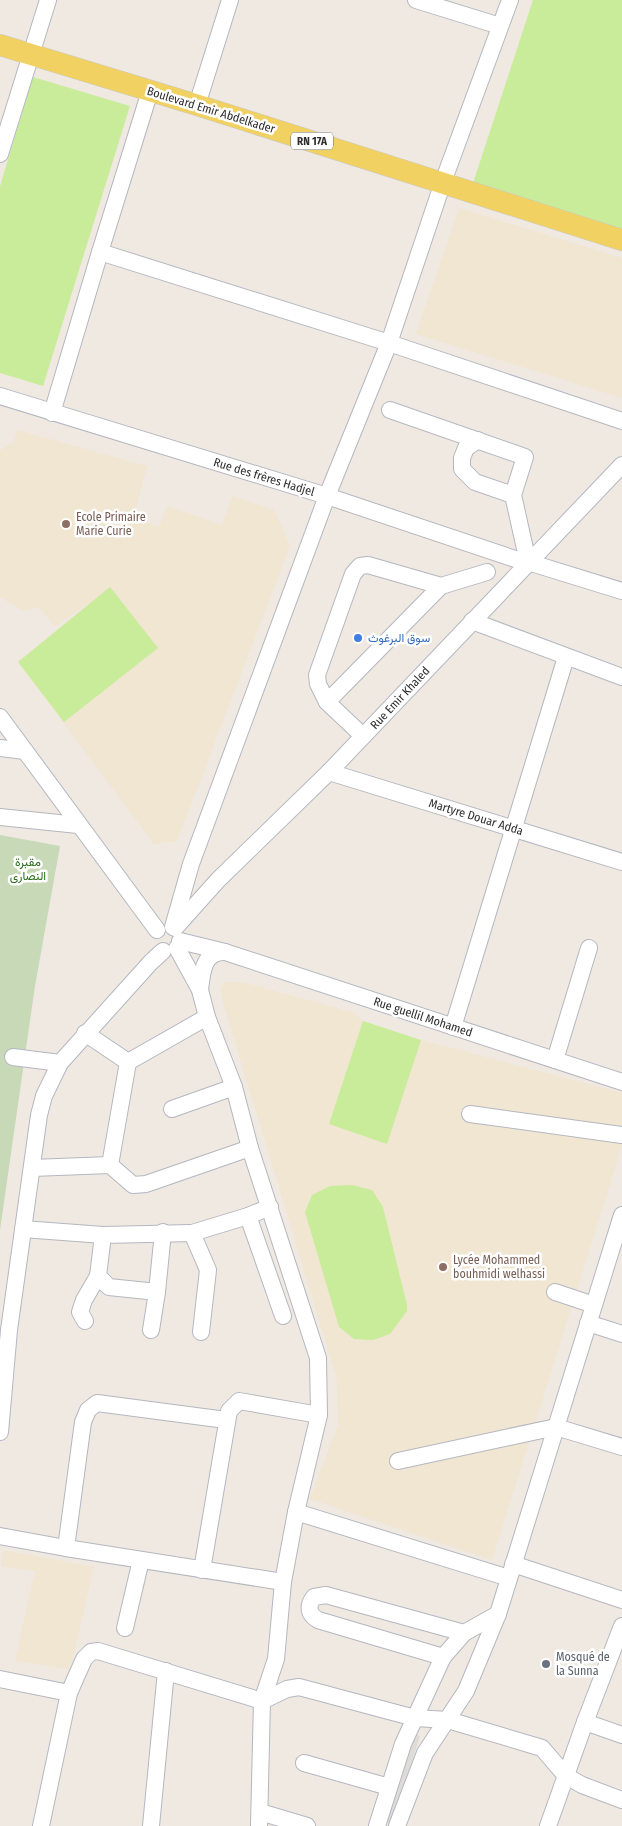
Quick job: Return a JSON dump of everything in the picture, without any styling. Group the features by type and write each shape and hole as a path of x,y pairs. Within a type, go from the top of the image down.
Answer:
{"main road":[{"name":"Boulevard Emir Abdelkader","path":"0,45 443,182 622,240"}],"street":[{"path":"0,154 48,0"},
{"path":"197,105 230,0"},
{"path":"416,0 500,26"},
{"path":"171,937 191,864 327,496 388,343 443,182 510,0"},
{"path":"52,413 150,91"},
{"path":"100,252 388,343 622,421"},
{"name":"Rue des frères Hadjel","path":"0,396 327,496 622,591"},
{"path":"390,410 525,457 513,495 528,562"},
{"path":"478,440 466,448 462,458 462,469 475,482 513,495"},
{"name":"Rue Emir Khaled","path":"0,1432 4,1329 23,1229 39,1115 44,1096 60,1063 150,962 218,880 329,772 622,465"},
{"path":"468,542 499,593"},
{"path":"363,736 327,702 318,684 317,675 353,574 360,566 368,565 441,586"},
{"path":"327,702 441,586 487,572"},
{"path":"472,621 622,677"},
{"path":"453,1027 566,657"},
{"path":"0,717 78,825 171,937 200,990 207,1017 234,1087 250,1148 318,1358 319,1415 296,1512 283,1582 276,1659 262,1701 259,1819 306,1826"},
{"path":"0,748 25,751"},
{"name":"Martyre Douar Adda","path":"329,772 622,862"},
{"path":"0,817 78,825"},
{"path":"191,864 198,875 206,881 218,880"},
{"name":"Rue guellil Mohamed","path":"171,937 225,952 622,1082"},
{"path":"555,1060 588,948"},
{"path":"200,990 202,967 206,960 220,952 225,952"},
{"path":"128,1062 207,1017"},
{"path":"86,1033 128,1062"},
{"path":"14,1057 60,1063"},
{"path":"110,1165 128,1062"},
{"path":"172,1109 234,1087"},
{"path":"470,1114 622,1135"},
{"path":"32,1168 110,1165 134,1185 146,1184 250,1148"},
{"path":"23,1229 103,1234 192,1233 248,1216 270,1207"},
{"path":"397,1826 425,1753 448,1720 471,1681 498,1614 622,1215"},
{"path":"248,1216 283,1316"},
{"path":"151,1330 163,1232"},
{"path":"192,1233 208,1270 201,1332"},
{"path":"85,1320 80,1312 84,1300 98,1276 103,1234"},
{"path":"98,1276 109,1287 157,1292"},
{"path":"555,1292 594,1305"},
{"path":"588,1323 622,1334"},
{"path":"202,1570 229,1411 239,1401 319,1415"},
{"path":"66,1548 84,1422 88,1410 97,1404 226,1420"},
{"path":"398,1461 556,1427 622,1448"},
{"path":"296,1512 622,1600"},
{"path":"0,1536 283,1582"},
{"path":"125,1628 141,1560"},
{"path":"443,1658 318,1620 310,1613 310,1601 320,1595 326,1596 464,1633"},
{"path":"377,1826 403,1744 443,1658 464,1633 498,1614"},
{"path":"548,1826 622,1626"},
{"path":"41,1826 69,1693 84,1659 91,1652 98,1651 262,1701 287,1689 299,1687 415,1718 448,1720 542,1748 566,1776 582,1785 622,1800"},
{"path":"151,1826 166,1671"},
{"path":"0,1679 69,1693"},
{"path":"585,1722 622,1735"},
{"path":"304,1763 389,1788"}],"shaded area":[{"path":"459,208 622,258 622,398 416,334"},
{"path":"17,430 147,466 134,517 159,527 167,506 222,525 232,496 274,510 290,546 177,841 154,844 18,662 91,602 55,627 39,607 23,611 0,597 0,450 14,442"},
{"name":"Lycée Mohammed bouhmidi welhassi","path":"225,982 242,982 354,1013 363,1021 421,1040 622,1093 622,1146 492,1560 310,1499 338,1425 337,1380 223,1002 220,989"},
{"path":"3,1550 94,1567 70,1669 15,1661 35,1571 1,1566"},
{"path":"413,1733 420,1736 392,1824 384,1822"}],"green space":[{"path":"533,0 622,0 622,231 473,183"},
{"path":"33,77 130,106 43,386 0,373 0,186"},
{"path":"110,587 158,648 64,722 18,662"},
{"name":"مقبرة النصارى","path":"0,835 60,846 35,986 0,1230"},
{"path":"363,1021 421,1040 387,1144 329,1124"},
{"path":"352,1185 372,1190 383,1207 407,1305 407,1311 390,1334 373,1340 354,1339 339,1327 305,1212 312,1195 330,1186"}],"place":[{"name":"Ecole Primaire Marie Curie","path":"66,524"},
{"name":"سوق البرغوث","path":"358,638"},
{"name":"Lycée Mohammed bouhmidi welhassi","path":"443,1267"},
{"name":"Mosqué de la Sunna","path":"546,1664"}]}
